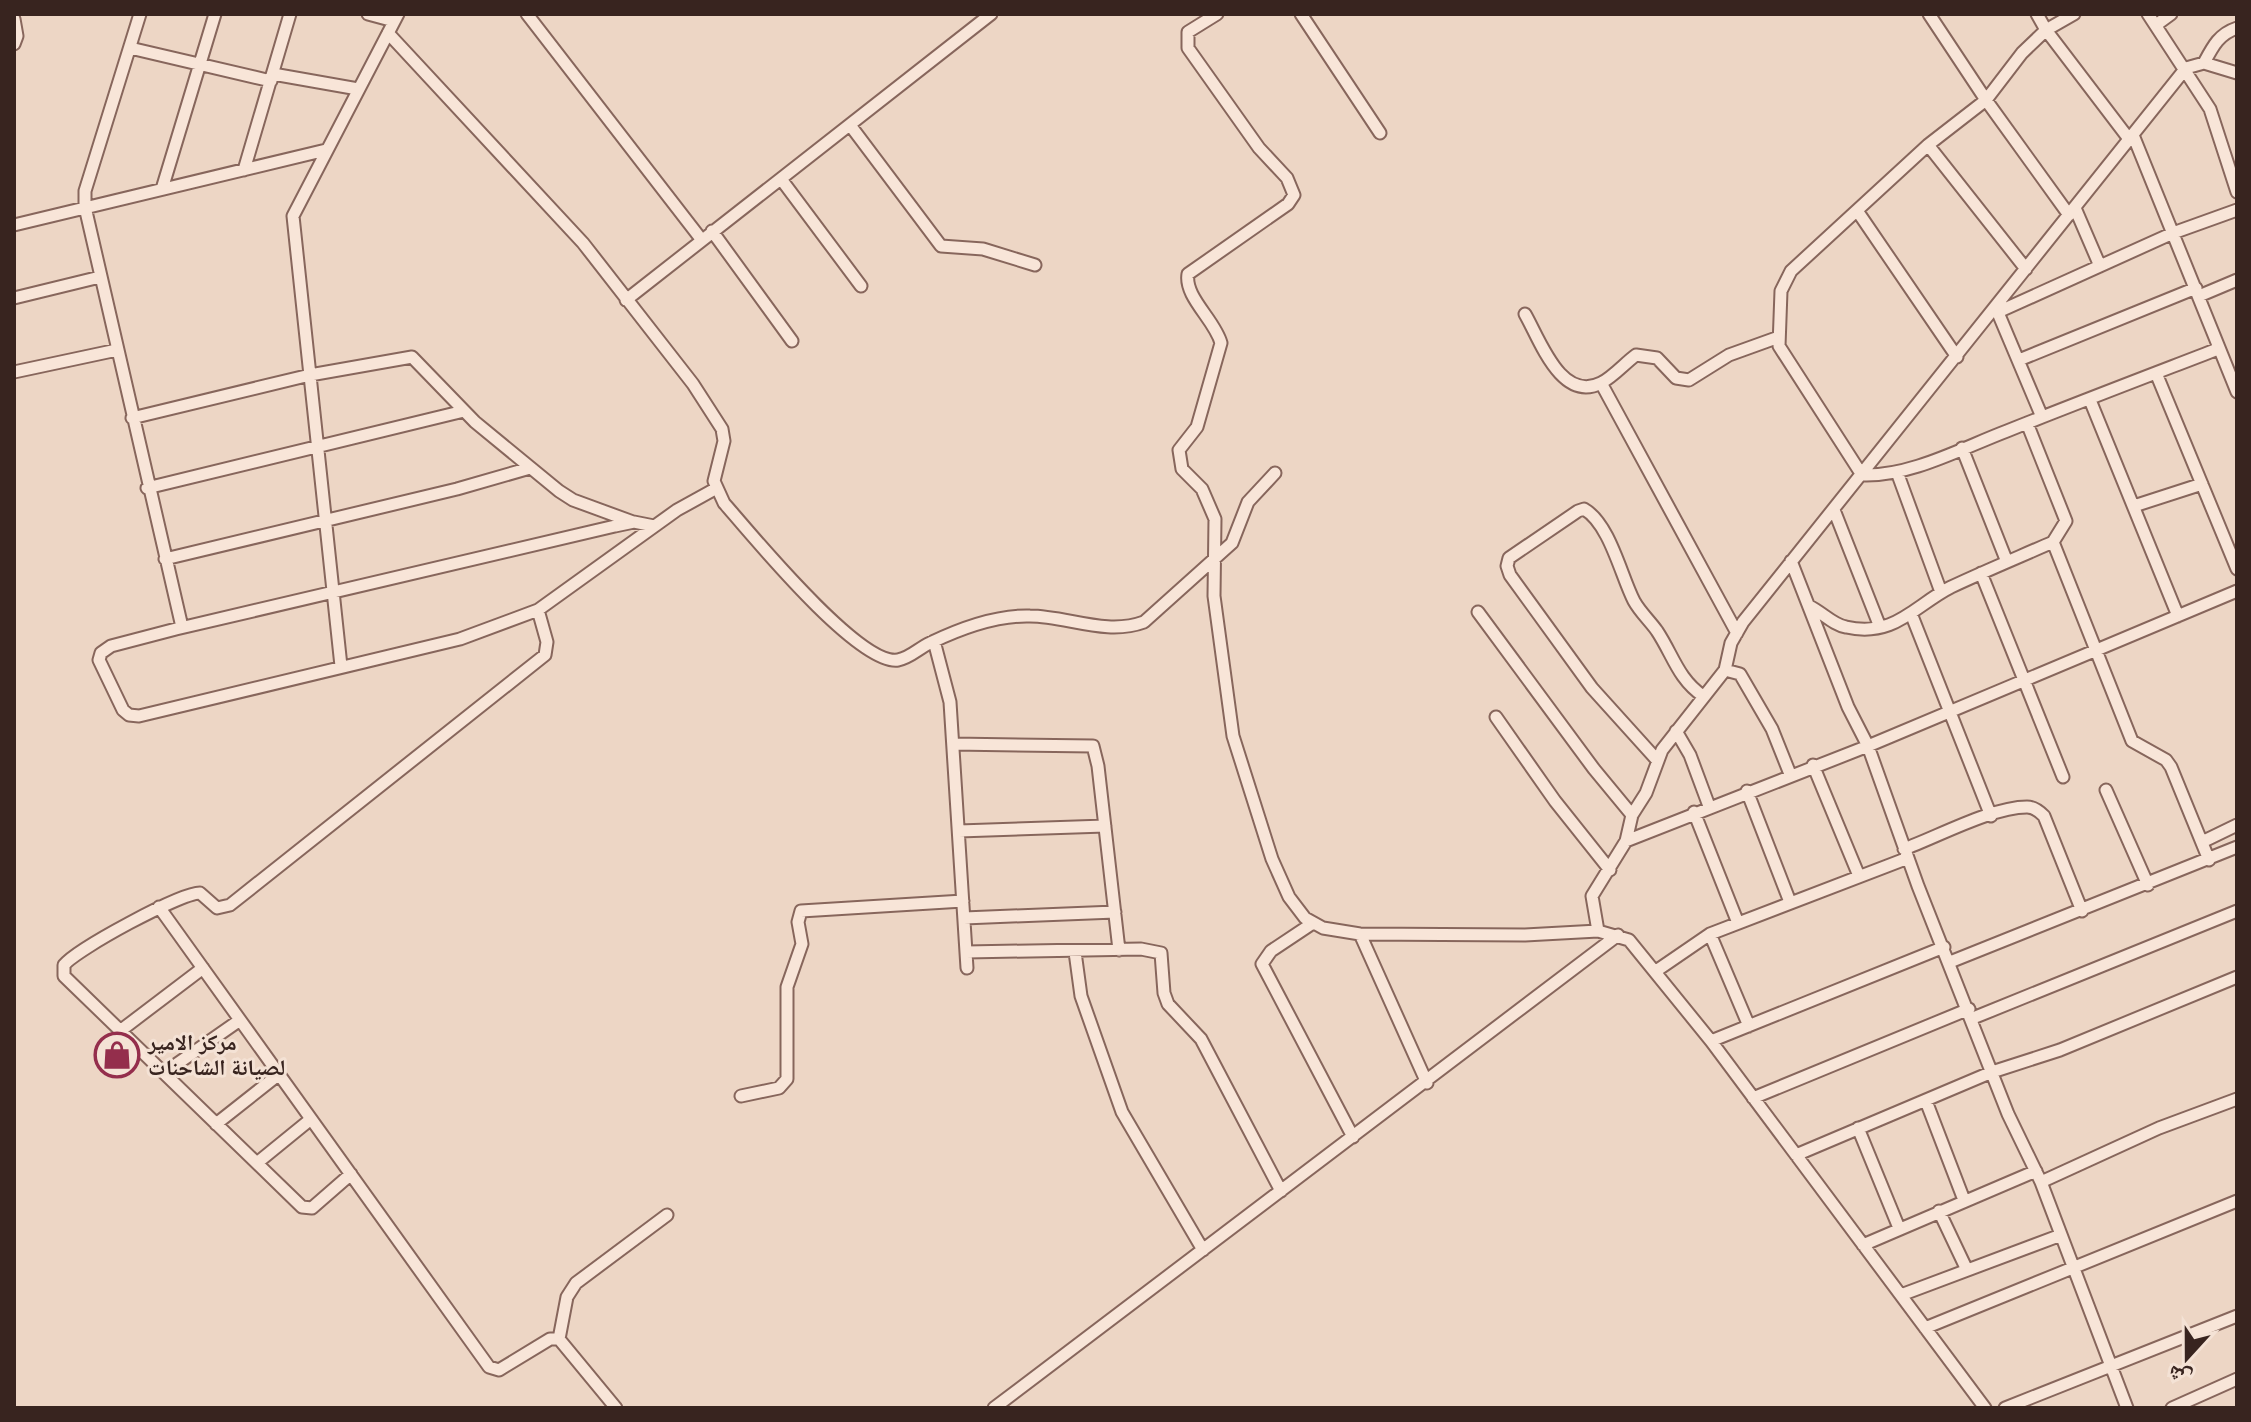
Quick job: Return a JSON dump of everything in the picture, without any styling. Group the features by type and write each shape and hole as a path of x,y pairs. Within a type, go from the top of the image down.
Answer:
{"street":[{"path":"140,14 85,191 85,207 147,488 182,627"},
{"path":"162,189 215,14"},
{"path":"244,170 290,14"},
{"path":"341,666 293,216 396,17 368,14"},
{"path":"527,14 701,239"},
{"path":"626,300 991,14"},
{"path":"1217,14 1188,32 1188,48 1259,148 1287,178 1294,195 1288,204 1188,274 1191,289 1218,331 1221,343 1197,427 1179,450 1182,469 1202,489 1215,519 1214,596 1233,736 1272,859 1289,897 1305,918 1313,923 1360,934 1525,935 1598,931 1629,940 1711,1041 1985,1408"},
{"path":"1301,14 1380,133"},
{"path":"1929,14 1986,100 2072,211 2100,266"},
{"path":"2037,14 2046,30 2131,137 2237,392"},
{"path":"1862,475 1779,346 1781,291 1791,271 1928,145 1986,100 2015,62 2046,30 2074,14"},
{"path":"2148,14 2210,109 2237,192"},
{"path":"2156,25 2171,14"},
{"path":"14,19 17,36 14,44"},
{"path":"2204,63 2225,32 2237,28"},
{"path":"388,33 583,243 693,384 722,429 724,441 715,489 654,526 538,610 460,639 139,716 129,715 102,669 101,653 111,646 634,522"},
{"path":"130,48 272,78 358,89"},
{"path":"1598,931 1592,896 1626,841 1632,815 1646,793 1657,760 1725,670 1737,633 1791,561 1997,310 2186,68 2204,63 2237,73"},
{"path":"850,125 941,246 983,249 1035,265"},
{"path":"1928,145 2026,269"},
{"path":"14,225 326,150"},
{"path":"781,179 861,286"},
{"path":"1997,310 2173,233 2237,210"},
{"path":"1858,212 1957,357"},
{"path":"712,231 792,341"},
{"path":"14,298 100,277"},
{"path":"2019,360 2197,292 2237,280"},
{"path":"1997,310 2042,417"},
{"path":"1525,314 1561,378 1584,387 1601,383 1636,355 1646,354 1657,358 1676,378 1689,380 1729,355 1779,337"},
{"path":"1862,475 1897,472 2218,349"},
{"path":"14,372 117,350"},
{"path":"132,418 310,375 412,357 464,411 530,468 573,500 654,526"},
{"path":"2156,373 2237,569"},
{"path":"1601,383 1737,633"},
{"path":"2090,400 2178,616"},
{"path":"147,488 318,449 464,411"},
{"path":"1809,606 1847,628 1880,627 1912,616 1941,592 2053,542 2066,521 2027,423"},
{"path":"1962,448 2007,562"},
{"path":"165,559 457,489 530,468"},
{"path":"1897,472 1941,592"},
{"path":"715,489 789,577 843,632 876,653 896,661 960,630 1030,615 1072,623 1132,627 1144,622 1167,605 1232,543 1248,502 1275,473"},
{"path":"2134,506 2202,484"},
{"path":"1657,760 1592,688 1510,575 1507,566 1509,558 1578,511 1584,509 1591,513 1614,553 1635,602 1656,630 1681,676 1703,696"},
{"path":"1834,510 1880,627"},
{"path":"2053,542 2132,741 2166,760 2171,767 2209,860"},
{"path":"1791,561 1848,707 1868,746 1906,853 2008,1114 2039,1176 2127,1408"},
{"path":"1981,573 2063,777"},
{"path":"1626,841 1790,774 1868,746 2237,591"},
{"path":"351,1174 306,1209 64,976 64,965 159,907 196,893 217,908 230,905 545,655 547,642 538,610"},
{"path":"1478,612 1594,769 1632,815"},
{"path":"1912,616 1991,816"},
{"path":"934,641 950,702 967,968"},
{"path":"1725,670 1740,674 1754,695 1790,774"},
{"path":"1496,717 1555,801 1610,870"},
{"path":"1676,731 1690,755 1709,806"},
{"path":"953,744 1093,746 1119,950"},
{"path":"1813,765 1859,876"},
{"path":"2106,790 2148,885"},
{"path":"1747,791 1790,902"},
{"path":"1656,971 1710,934 1859,876 1991,816 2026,807 2044,816 2082,911"},
{"path":"1694,812 1738,923"},
{"path":"2202,842 2237,825"},
{"path":"959,831 1105,826"},
{"path":"1950,962 2237,847"},
{"path":"741,1096 779,1088 787,1079 787,987 802,944 798,922 801,911 963,901"},
{"path":"159,907 492,1369 499,1370 550,1339 559,1339"},
{"path":"1753,1098 2237,911"},
{"path":"964,918 1115,912"},
{"path":"1313,923 1271,951 1262,964 1353,1137"},
{"path":"1360,934 1427,1083"},
{"path":"1710,934 1749,1026"},
{"path":"994,1408 1427,1083 1618,935"},
{"path":"1711,1041 1944,947"},
{"path":"966,952 1119,950 1161,953 1164,993 1168,1004 1201,1039 1281,1191"},
{"path":"1080,970 1094,951"},
{"path":"1075,952 1080,970 1081,996 1122,1112 1203,1250"},
{"path":"120,1031 203,968"},
{"path":"1796,1155 1992,1072 2060,1050 2237,977"},
{"path":"164,1073 240,1020"},
{"path":"216,1124 278,1075"},
{"path":"1863,1245 1964,1200 2039,1176 2237,1099"},
{"path":"1926,1101 1964,1200"},
{"path":"257,1163 311,1119"},
{"path":"1858,1128 1899,1228"},
{"path":"1925,1328 2237,1201"},
{"path":"1939,1211 1967,1270"},
{"path":"559,1339 568,1293 576,1283 667,1215"},
{"path":"1901,1295 2061,1235"},
{"path":"2005,1408 2237,1316"},
{"path":"559,1339 616,1408"},
{"path":"2172,1408 2237,1379"}],"place":[{"name":"مركز الامير لصيانة الشاحنات","path":"117,1055"}]}
